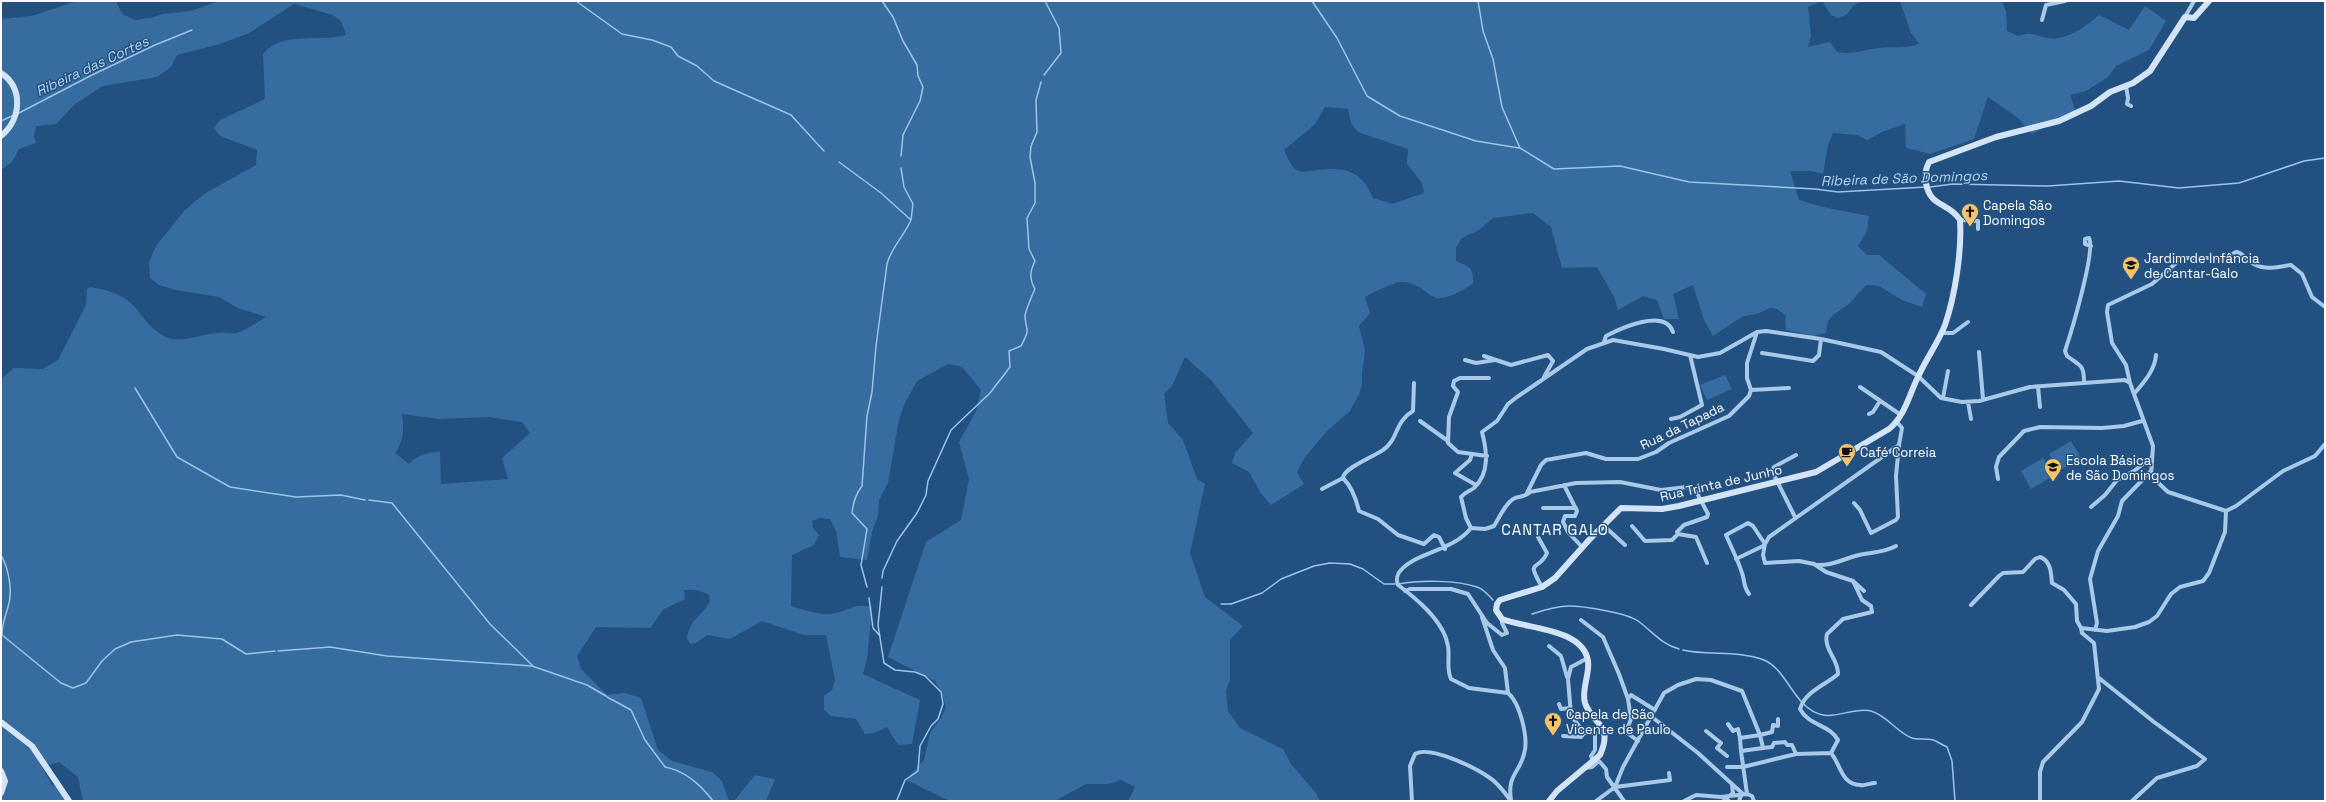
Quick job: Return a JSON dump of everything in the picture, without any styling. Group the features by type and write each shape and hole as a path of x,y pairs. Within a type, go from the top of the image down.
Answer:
{"street":[{"path":"2042,20 2046,5 2065,1"},
{"path":"1978,229 1978,221 1960,220 1953,212 1937,203 1929,195 1925,174 1929,162 1978,143 2059,121 2091,106 2110,92 2126,86 2142,77 2150,70 2194,1"},
{"path":"2185,17 2194,18 2202,12 2209,1"},
{"path":"1,73 16,94 17,111 12,125 1,136"},
{"path":"2126,86 2128,98 2127,104 2131,106"},
{"name":"Rua Trinta de Junho","path":"1502,619 1496,610 1497,604 1506,597 1542,587 1555,578 1582,547 1621,508 1662,509 1816,472 1889,429 1897,422 1901,415 1918,376 1941,333 1949,310 1958,253 1960,220"},
{"path":"2084,382 2084,373 2081,365 2067,356 2066,351 2087,271 2091,246"},
{"path":"2325,307 2312,297 2302,274 2291,265 2266,269 2252,263 2242,253 2236,252 2225,258 2182,258 2152,284 2108,305 2107,312 2112,343 2126,365 2142,421 2153,446 2151,476 2168,492 2226,511 2236,506 2283,471 2315,456 2325,444"},
{"path":"1604,342 1606,336 1614,332 1647,321 1666,321 1671,326 1673,332"},
{"path":"1941,333 1953,333 1968,322"},
{"path":"1471,528 1466,518 1461,497 1476,485 1483,472 1487,456 1482,432 1484,429 1497,420 1508,404 1543,379 1587,349 1613,340 1704,357 1720,353 1757,332 1766,331 1821,339 1881,352 1918,376 1943,398 1968,402 2038,387 2084,382 2125,380 2130,383"},
{"path":"1757,332 1747,364 1747,378 1751,390 1789,388"},
{"path":"1762,353 1814,361 1819,355 1821,339"},
{"path":"1979,352 1983,400"},
{"path":"1484,356 1511,365 1548,355 1553,361 1543,379"},
{"path":"1671,419 1680,417 1702,405 1690,355"},
{"path":"2134,394 2146,380 2155,362 2156,355"},
{"path":"1465,360 1476,363 1495,360"},
{"path":"1943,398 1948,371"},
{"path":"1448,441 1449,417 1458,392 1453,386 1454,381 1460,378 1489,378"},
{"path":"1322,489 1343,478 1346,470 1378,453 1391,443 1403,416 1413,411 1414,383"},
{"path":"1860,387 1901,415"},
{"path":"2038,387 2040,407"},
{"name":"Rua da Tapada","path":"1526,496 1539,469 1546,460 1586,453 1606,459 1638,459 1656,452 1668,443 1729,416 1749,396 1751,390"},
{"path":"1869,414 1873,412 1880,401"},
{"path":"1968,402 1971,419"},
{"path":"1420,421 1448,441 1448,443 1458,452 1487,456"},
{"path":"1998,479 1996,467 1999,457 2024,431 2046,427 2102,428 2124,426 2142,421"},
{"path":"1854,503 1860,510 1871,533 1896,520 1898,517 1896,476 1902,428 1897,422"},
{"path":"1896,546 1887,551 1860,555 1828,565 1815,565 1799,561 1765,562 1763,555 1765,544 1769,537 1794,517 1899,444"},
{"path":"1472,454 1470,460 1456,473 1476,485"},
{"path":"1794,517 1772,471 1774,467 1796,455"},
{"path":"2091,507 2105,495 2117,480 2134,471 2152,458"},
{"path":"2095,630 2097,623 2090,579 2098,551 2118,516 2122,501 2151,471"},
{"path":"1343,478 1349,484 1355,495 1359,511 1378,519 1405,538 1424,544 1434,535 1439,537 1445,549"},
{"path":"1508,693 1469,688 1451,679 1448,668 1448,646 1444,634 1439,624 1398,585 1397,581 1401,570 1421,558 1445,549 1471,528 1485,529 1494,526 1500,515 1515,498 1526,496 1530,492 1564,485 1620,482 1661,490 1687,486 1692,488 1708,512 1707,517 1684,525 1678,529 1678,534 1672,540 1645,541 1632,526"},
{"path":"1564,485 1576,508 1575,516 1566,516 1563,522 1568,532 1582,547"},
{"path":"1543,508 1576,508"},
{"path":"2081,628 2095,630 2120,630 2149,622 2157,616 2171,594 2180,587 2202,581 2209,573 2225,532 2226,511"},
{"path":"1749,594 1744,586 1743,576 1726,535 1748,523 1753,526 1765,544"},
{"path":"1603,525 1625,545"},
{"path":"1678,534 1696,537 1708,562"},
{"path":"1538,537 1547,553 1533,567 1532,570 1542,587"},
{"path":"1736,559 1765,544"},
{"path":"1971,605 2003,573 2023,572 2035,559 2040,557 2045,560 2051,571 2052,583 2064,590 2076,604 2077,621 2082,633 2094,643 2096,671 2099,678 2205,759 2197,766 2157,778 2132,801"},
{"path":"1815,565 1826,572 1853,581 1864,591"},
{"path":"1831,753 1838,740 1830,730 1807,719 1800,709 1803,703 1819,685 1838,674 1837,665 1827,644 1827,634 1843,619 1865,615 1873,611 1871,606 1864,604 1853,581"},
{"path":"1405,591 1416,589 1461,591 1468,594 1481,614 1502,635 1507,633 1502,623 1502,619 1567,636 1582,646 1588,658 1585,703 1601,724 1604,731 1602,750 1593,761 1557,791 1549,801"},
{"path":"1481,614 1493,650 1505,668 1508,693 1519,708 1525,750 1511,781 1511,801"},
{"path":"1581,620 1603,637 1628,699 1631,720 1626,732 1638,741"},
{"path":"1549,646 1561,656 1568,679 1570,708 1575,722 1584,733"},
{"path":"1568,679 1571,667 1588,658"},
{"path":"2040,801 2040,772 2043,762 2082,722 2096,696 2099,678"},
{"path":"1615,787 1623,767 1664,694 1678,685 1696,680 1711,680 1742,691 1760,735 1763,748"},
{"path":"1628,699 1632,696 1655,710"},
{"path":"1559,704 1562,709 1570,708"},
{"path":"1652,717 1698,753 1732,786 1744,795"},
{"path":"1740,738 1772,732 1773,725 1778,726 1778,720"},
{"path":"1,722 32,746 69,801"},
{"path":"1728,724 1733,731 1738,729 1740,738 1744,795 1739,801"},
{"path":"1706,731 1721,743 1718,748 1727,756"},
{"path":"1564,736 1581,737 1584,733 1595,733 1596,750 1591,756 1593,761"},
{"path":"1741,751 1772,747 1774,743 1786,742 1787,745 1792,745 1796,754"},
{"path":"1412,801 1410,766 1415,754 1429,751 1440,754 1490,777 1511,801"},
{"path":"1727,768 1743,768 1796,754 1831,753"},
{"path":"1831,753 1843,777 1848,781 1860,786 1876,783"},
{"path":"1585,768 1592,768 1599,761 1606,768 1607,777 1624,801"},
{"path":"1,771 4,781 1,793"},
{"path":"1596,801 1615,787 1670,780 1669,773"},
{"path":"1729,799 1732,793 1732,786"},
{"path":"1684,801 1696,795 1729,799 1744,795 1752,796 1754,801"}],"shaded area":[{"path":"77,1 116,1 122,14 136,20 163,14 191,11 219,1 1822,1 1808,7 1811,36 1808,47 1830,42 1837,52 1848,53 1919,44 1911,33 1900,1 2002,1 2006,11 2007,31 2018,36 2031,34 2048,38 2062,37 2076,32 2099,15 2129,30 2145,6 2166,21 2149,50 2116,66 2108,77 2086,91 2070,95 2077,116 2049,125 2032,134 2018,118 1988,97 1974,139 1930,154 1906,148 1905,124 1882,132 1867,140 1857,135 1833,133 1828,145 1823,174 1811,171 1790,171 1799,200 1823,207 1869,216 1867,231 1858,246 1867,255 1879,255 1926,294 1922,307 1902,300 1879,286 1866,285 1848,305 1834,314 1828,321 1826,333 1814,336 1786,330 1785,315 1777,309 1770,308 1757,314 1743,316 1713,336 1704,320 1693,285 1673,294 1679,319 1664,319 1657,300 1643,296 1618,310 1614,297 1597,267 1562,268 1551,227 1533,213 1493,218 1479,230 1462,238 1456,248 1456,261 1470,268 1473,274 1473,283 1464,289 1453,295 1441,298 1430,295 1414,285 1399,282 1365,297 1370,313 1359,326 1365,351 1362,385 1359,395 1349,412 1327,431 1305,457 1297,472 1304,484 1271,505 1260,492 1249,472 1232,463 1235,453 1253,433 1211,380 1185,357 1172,386 1164,394 1168,423 1183,440 1197,479 1205,484 1190,553 1205,597 1243,626 1230,640 1230,679 1226,691 1228,711 1240,728 1283,749 1291,764 1316,793 1320,801 1128,801 1135,787 1121,780 1109,784 1086,784 1055,801 950,801 906,780 924,760 930,733 941,718 946,707 941,692 935,681 888,657 926,542 961,520 969,479 959,442 976,411 981,390 962,367 948,364 917,381 905,403 899,419 888,483 879,500 878,515 872,532 867,560 840,557 836,531 830,519 820,518 812,521 813,528 819,535 814,545 792,555 791,606 810,612 823,614 837,613 857,606 872,607 867,659 863,674 920,700 912,744 898,745 887,727 874,733 865,734 856,719 831,716 824,710 824,696 832,690 835,680 826,635 804,635 762,621 730,639 707,635 696,643 690,644 687,638 691,626 704,611 710,601 709,595 706,593 697,590 684,590 685,599 664,609 650,628 596,627 577,656 581,669 607,695 625,693 641,698 658,750 672,761 712,772 722,781 729,801 83,801 78,777 59,762 42,767 52,785 61,788 69,801 1,801 1,379 14,368 43,369 58,360 86,305 87,289 90,287 107,291 128,300 155,330 166,337 173,339 188,339 220,333 236,333 248,328 266,317 238,308 219,297 176,290 159,285 150,278 149,262 156,246 184,211 204,194 256,165 257,150 220,136 214,128 220,120 265,99 263,54 280,42 302,38 336,37 346,35 341,21 333,15 294,4 249,33 220,44 177,55 171,67 157,77 103,86 75,104 56,124 36,126 34,137 36,143 19,149 12,162 1,170 1,19 32,16","holes":["1325,107 1348,109 1351,123 1358,132 1408,149 1407,164 1422,183 1424,193 1392,204 1373,198 1364,182 1355,174 1344,170 1334,169 1307,172 1295,169 1290,163 1284,150 1315,124","402,414 438,419 489,417 522,422 530,433 502,458 508,479 441,484 440,452 423,455 416,458 409,464 395,453 403,434"]},
{"path":"1822,1 1863,1 1854,5 1846,15 1838,18 1831,15"},
{"path":"1725,375 1732,389 1707,400 1700,385"},
{"path":"2071,441 2081,458 2059,471 2049,454"},
{"path":"2043,458 2053,476 2031,489 2021,471"},
{"path":"755,775 775,779 766,801 734,801"}],"waterway":[{"path":"576,1 622,34 652,40 671,47 678,56 697,66 714,81 791,115 824,151"},
{"path":"882,1 893,17 903,41 917,65 918,76 923,87 920,101 903,135 901,156"},
{"path":"1044,75 1061,53 1059,28 1045,1"},
{"path":"1312,1 1337,38 1367,96 1400,116 1476,141 1519,148"},
{"name":"Ribeira de São Domingos","path":"1478,1 1483,31 1493,59 1502,107 1520,148 1554,169 1620,166 1689,182 1815,189 1838,192 1926,187"},
{"name":"Ribeira das Cortes","path":"17,114 92,75 155,45 192,30"},
{"path":"882,578 883,571 897,541 917,513 926,495 928,481 951,430 990,393 1010,367 1009,351 1021,346 1026,336 1027,330 1025,314 1035,289 1031,275 1035,261 1029,249 1027,218 1035,203 1035,183 1030,157 1031,146 1037,132 1036,100 1041,82"},
{"name":"Ribeira das Cortes","path":"1,121 12,116"},
{"name":"Ribeira de São Domingos","path":"1930,187 1953,184 2048,186 2119,181 2179,188 2239,183 2304,161 2325,158"},
{"path":"839,162 881,193 911,220 891,253 887,264 876,346 872,392 867,416 862,486 856,496 852,509 852,513 867,529 861,565 867,587"},
{"path":"901,168 904,187 913,204 911,220"},
{"path":"135,388 177,457 230,487 296,497 341,495 365,500"},
{"path":"369,500 392,503 490,624 532,665"},
{"path":"1,555 8,574 10,588 2,635 61,683 73,688 86,683 102,661 115,649 131,642 177,635 222,639 246,654 275,651"},
{"path":"1221,604 1231,604 1262,593 1281,579 1314,566 1330,563 1350,564 1363,569 1384,584 1395,584"},
{"path":"1399,584 1427,581 1459,583 1479,588 1486,592 1493,600"},
{"path":"882,587 878,625 884,663 895,670 915,672 925,676 941,692 943,704 938,719 931,726 920,746 918,771 905,780 897,800"},
{"path":"869,598 873,628 880,636"},
{"path":"1532,614 1555,607 1569,606 1584,607 1625,615 1638,621 1662,641 1679,649"},
{"path":"278,651 330,647 387,656 532,666 587,685 606,696"},
{"path":"1683,650 1703,653 1744,655 1764,660 1779,672 1798,698 1813,711 1828,716 1859,710 1871,711 1882,716 1901,732 1914,739 1933,740 1947,747 1952,761 1955,801"},
{"path":"607,697 631,710 645,740 665,767 686,775 698,784 713,801"}],"place":[{"name":"Capela São Domingos","path":"1970,227"},
{"name":"Jardim de Infância de Cantar-Galo","path":"2131,280"},
{"name":"Café Correia","path":"1847,467"},
{"name":"Escola Básica de São Domingos","path":"2053,482"},
{"name":"Capela de São Vicente de Paulo","path":"1553,736"}],"district":[{"name":"CANTAR GALO","path":"1555,529"}]}
